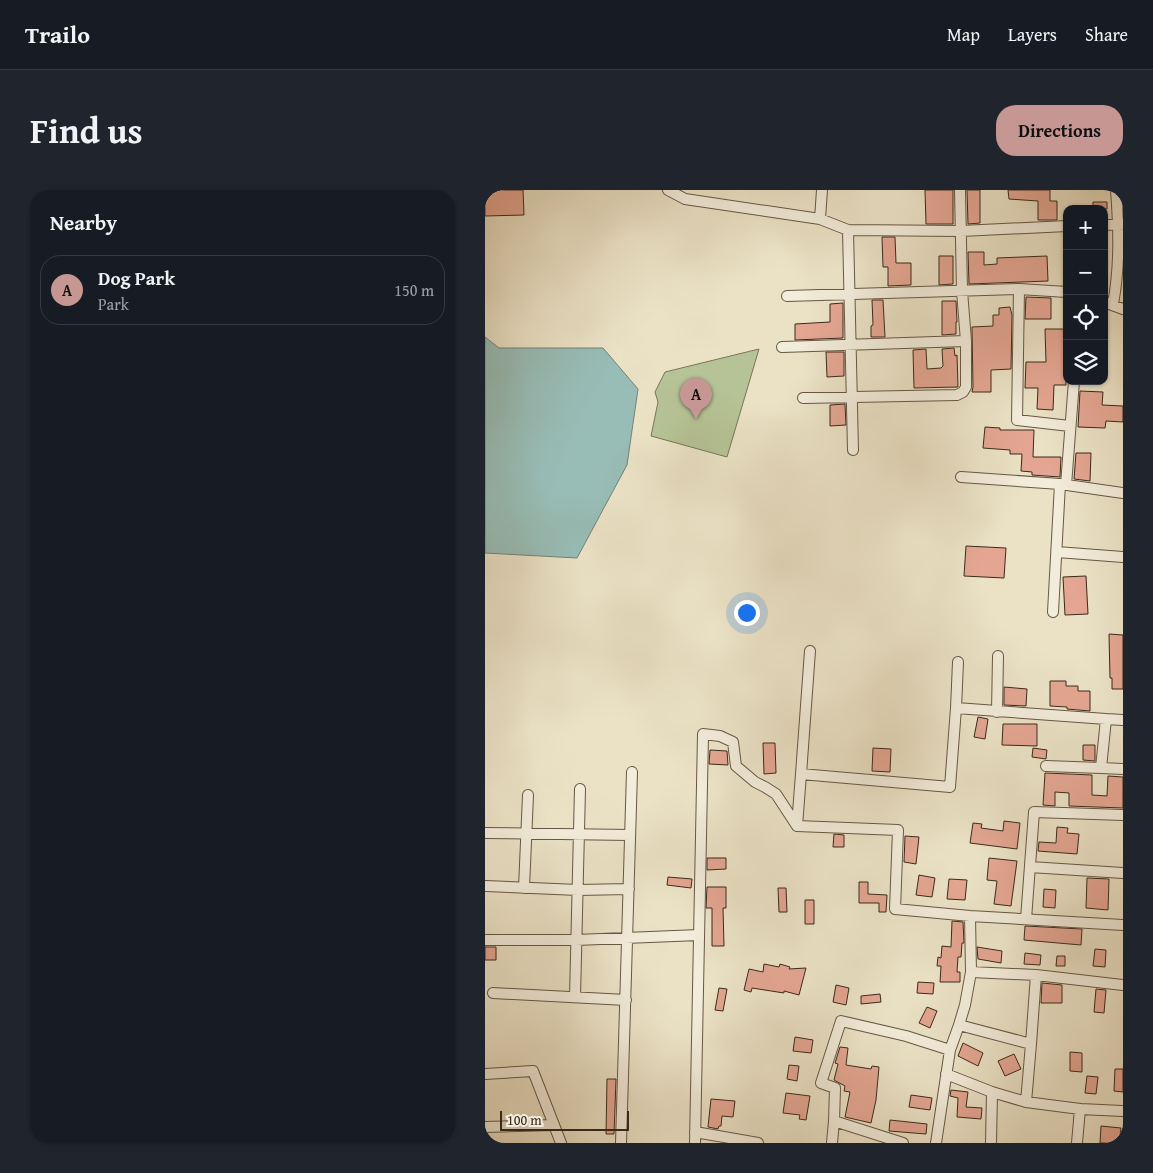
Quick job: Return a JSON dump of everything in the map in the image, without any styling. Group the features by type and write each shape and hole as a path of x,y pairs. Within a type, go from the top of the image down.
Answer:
{"street":[{"path":"668,190 685,199 820,219 849,230 961,231 1063,226"},
{"path":"820,219 822,190"},
{"path":"803,398 957,396 963,392 966,387 966,341 962,291 960,190"},
{"path":"1116,190 1121,224 1118,266 1109,303 1123,310"},
{"path":"1108,225 1121,224"},
{"path":"849,230 853,450"},
{"path":"787,296 1019,289 1063,292"},
{"path":"1019,289 1017,420 1070,426"},
{"path":"782,347 966,341"},
{"path":"1053,612 1073,385"},
{"path":"961,477 1063,485 1123,493"},
{"path":"1057,552 1123,557"},
{"path":"797,826 810,651"},
{"path":"997,712 998,656"},
{"path":"801,774 950,787 958,662"},
{"path":"956,708 1123,720"},
{"path":"1101,768 1106,719"},
{"path":"695,1143 703,734 720,736 733,742 736,766 755,782 776,794 797,826"},
{"path":"1045,766 1123,769"},
{"path":"621,1143 632,772"},
{"path":"575,997 580,789"},
{"path":"524,888 528,795"},
{"path":"1026,919 1034,812 1123,815"},
{"path":"797,826 898,830 895,909 970,916 1123,925"},
{"path":"485,833 631,835"},
{"path":"1030,867 1123,873"},
{"path":"485,886 577,890 629,889"},
{"path":"936,1143 950,1050 965,1005 971,972 970,916"},
{"path":"485,940 577,940 699,935"},
{"path":"971,972 1037,975 1123,984"},
{"path":"1026,1102 1037,975"},
{"path":"493,993 626,1000"},
{"path":"832,1143 835,1088 821,1083 841,1021 906,1036 950,1050"},
{"path":"959,1025 1031,1044"},
{"path":"485,1074 533,1071 561,1143"},
{"path":"946,1074 992,1092 1026,1102 1079,1109 1123,1111"},
{"path":"991,1143 992,1092"},
{"path":"1077,1143 1079,1109"},
{"path":"834,1121 903,1143"},
{"path":"485,1128 554,1124"},
{"path":"695,1132 758,1143"}],"green space":[{"path":"759,349 727,457 651,436 658,402 655,392 665,372"}],"water":[{"path":"485,337 499,348 603,348 638,389 627,465 577,558 485,553"}],"building":[{"path":"485,190 523,190 524,215 485,216"},
{"path":"925,190 953,190 953,224 926,224"},
{"path":"967,190 980,190 980,223 968,224"},
{"path":"1008,190 1050,190 1050,201 1057,201 1057,220 1038,220 1038,201 1009,199"},
{"path":"1093,202 1107,202 1107,205 1093,205"},
{"path":"882,237 895,237 896,263 911,263 911,285 888,286 888,267 883,267"},
{"path":"968,252 984,252 984,265 997,264 997,258 1047,256 1048,281 969,284"},
{"path":"939,256 953,256 953,284 939,285"},
{"path":"1026,297 1051,298 1051,319 1025,319"},
{"path":"872,300 883,300 885,337 871,337 871,326 873,325"},
{"path":"942,301 956,301 956,334 942,335"},
{"path":"843,303 843,338 795,340 795,324 830,322 830,304"},
{"path":"1010,307 1012,315 1011,369 991,370 991,392 972,392 972,327 993,326 993,315 999,315 999,308"},
{"path":"1045,329 1063,329 1063,385 1054,385 1053,410 1037,409 1038,388 1025,388 1026,362 1046,362"},
{"path":"954,348 955,356 957,355 958,387 914,388 913,350 926,349 927,369 941,368 943,366 942,349"},
{"path":"826,352 844,352 844,376 827,377"},
{"path":"1080,391 1103,392 1102,405 1123,406 1123,422 1106,421 1105,428 1078,427"},
{"path":"845,404 846,425 830,426 830,405"},
{"path":"985,427 1000,428 1000,430 1034,430 1033,457 1061,457 1060,477 1032,475 1032,472 1021,471 1022,454 1010,454 1010,450 983,448"},
{"path":"1076,453 1091,453 1090,481 1074,479"},
{"path":"966,546 1006,548 1004,578 964,576"},
{"path":"1086,576 1088,614 1065,615 1063,577"},
{"path":"1109,634 1123,635 1123,689 1112,689"},
{"path":"1050,681 1066,681 1066,686 1078,686 1078,691 1090,691 1090,711 1050,706"},
{"path":"1004,687 1027,689 1026,706 1004,705"},
{"path":"978,717 988,719 985,739 974,737"},
{"path":"1003,724 1037,724 1037,746 1002,745"},
{"path":"763,743 775,743 776,773 764,774"},
{"path":"1083,745 1095,745 1095,761 1083,760"},
{"path":"873,748 891,749 890,772 872,771"},
{"path":"1033,748 1047,750 1046,759 1032,757"},
{"path":"710,750 727,751 728,765 709,764"},
{"path":"1045,773 1092,775 1092,795 1107,796 1108,776 1123,777 1123,808 1069,806 1069,793 1055,792 1055,806 1043,805"},
{"path":"1004,821 1020,823 1017,849 970,843 973,823 982,824 981,828 1003,831"},
{"path":"1057,827 1068,828 1067,833 1079,834 1077,854 1038,851 1039,842 1056,843"},
{"path":"834,834 844,835 844,847 833,847"},
{"path":"905,836 919,837 916,864 904,862"},
{"path":"707,858 726,858 726,869 707,870"},
{"path":"989,858 1017,861 1011,906 994,904 997,881 987,880"},
{"path":"919,875 935,878 932,897 916,895"},
{"path":"668,877 692,879 691,888 667,885"},
{"path":"1087,878 1109,879 1108,910 1086,908"},
{"path":"949,879 967,880 965,900 947,899"},
{"path":"859,882 868,882 868,894 887,895 886,912 879,912 879,903 859,903"},
{"path":"707,887 726,887 726,908 723,908 724,946 712,946 712,908 706,908"},
{"path":"778,888 786,888 787,912 779,912"},
{"path":"1044,889 1056,890 1055,908 1043,907"},
{"path":"805,900 814,900 814,924 805,924"},
{"path":"952,921 963,922 964,943 962,943 961,957 958,957 957,972 960,972 960,982 940,982 941,966 937,966 938,957 941,958 942,946 951,947"},
{"path":"1025,926 1082,929 1081,945 1024,940"},
{"path":"485,947 496,947 496,960 485,960"},
{"path":"977,947 1002,951 1001,963 978,959"},
{"path":"1095,949 1106,950 1105,967 1093,966"},
{"path":"1025,953 1041,955 1040,965 1024,964"},
{"path":"1057,956 1065,956 1065,966 1056,966"},
{"path":"764,964 779,967 780,964 790,967 789,969 806,968 799,995 784,991 784,993 752,988 751,992 744,990 749,969 763,972"},
{"path":"918,982 934,983 933,994 917,993"},
{"path":"1042,983 1062,985 1062,1003 1041,1003"},
{"path":"836,985 849,988 846,1005 833,1002"},
{"path":"719,988 727,989 723,1011 715,1010"},
{"path":"1096,989 1106,990 1104,1013 1094,1012"},
{"path":"880,994 881,1002 861,1004 861,996"},
{"path":"927,1007 937,1011 930,1028 919,1023"},
{"path":"795,1037 813,1040 811,1053 793,1051"},
{"path":"963,1043 983,1053 978,1066 958,1056"},
{"path":"840,1047 848,1048 846,1065 871,1069 872,1066 879,1067 876,1100 871,1123 845,1117 850,1092 844,1091 845,1086 834,1080 838,1064 835,1063"},
{"path":"1070,1052 1082,1053 1082,1072 1070,1071"},
{"path":"1014,1054 1021,1069 1005,1076 998,1061"},
{"path":"789,1065 799,1066 797,1081 787,1079"},
{"path":"1115,1069 1123,1069 1123,1092 1114,1091"},
{"path":"1087,1076 1098,1077 1096,1094 1085,1093"},
{"path":"607,1079 616,1079 614,1134 606,1134"},
{"path":"951,1090 968,1092 966,1107 982,1108 981,1119 957,1117 958,1098 950,1096"},
{"path":"786,1093 810,1096 806,1120 799,1119 800,1115 783,1113"},
{"path":"911,1095 932,1098 930,1110 909,1107"},
{"path":"711,1099 735,1101 733,1117 722,1116 721,1126 718,1129 708,1127"},
{"path":"890,1120 927,1124 926,1134 889,1131"},
{"path":"1101,1126 1121,1128 1119,1143 1100,1143"}],"place":[{"name":"Dog Park","path":"696,419"}]}
